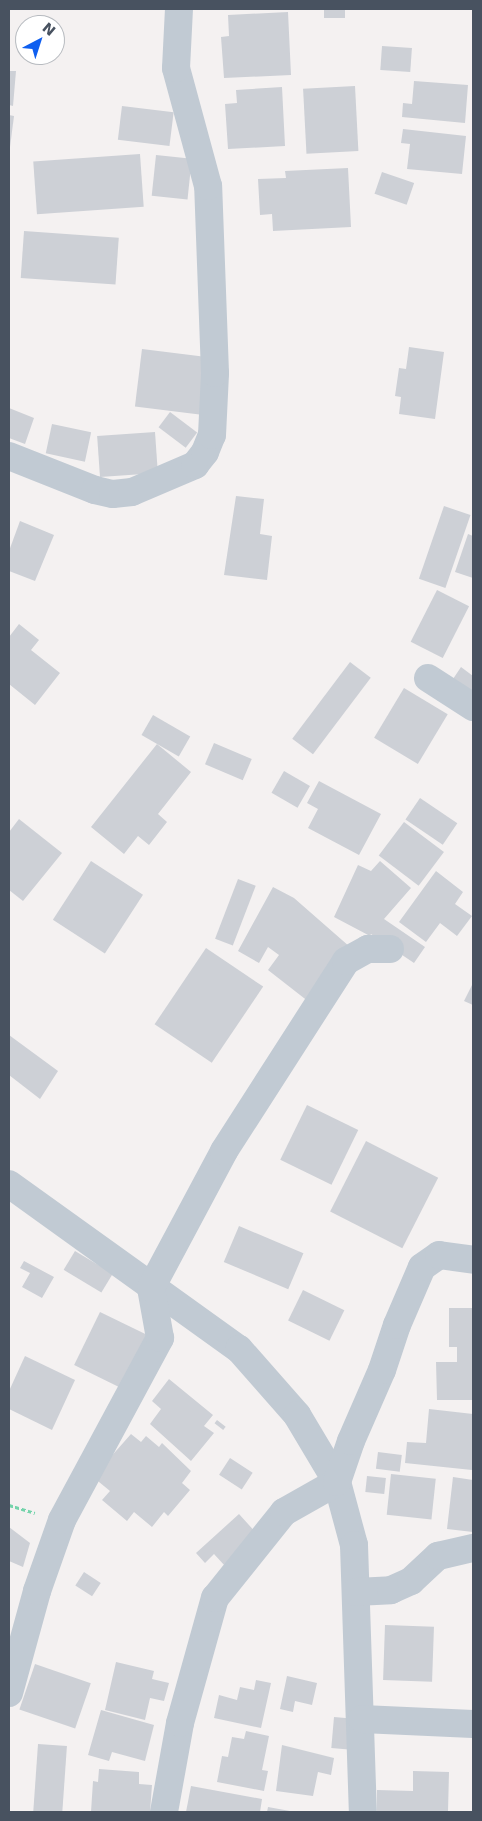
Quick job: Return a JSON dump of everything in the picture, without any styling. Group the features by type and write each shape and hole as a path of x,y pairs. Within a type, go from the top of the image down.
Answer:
{"street":[{"path":"9,456 95,490 113,494 132,492 195,464 209,444 215,373 208,186 176,68 178,9"},
{"path":"428,678 473,707"},
{"path":"9,1693 37,1591 62,1520 160,1338 151,1288 224,1151 346,961 368,949 390,949"},
{"path":"9,1184 151,1288 239,1349 297,1415 337,1482 354,1546 362,1719 363,1812"},
{"path":"164,1812 182,1714 215,1598 284,1512 337,1482 350,1442 382,1370 397,1325 422,1267 439,1255 473,1260"},
{"path":"356,1592 391,1590 410,1581 438,1556 473,1548"},
{"path":"362,1719 473,1724"}],"building":[{"path":"324,9 345,9 345,18 324,18"},
{"path":"288,12 291,75 224,78 221,37 229,36 228,15"},
{"path":"382,46 412,48 410,72 380,70"},
{"path":"9,71 16,71 13,106 9,105"},
{"path":"414,81 468,85 465,123 402,117 403,103 412,104"},
{"path":"355,86 358,151 306,154 303,89"},
{"path":"282,87 285,146 228,149 225,104 237,103 236,90"},
{"path":"122,106 174,112 169,146 118,140"},
{"path":"9,115 14,116 10,147 9,147"},
{"path":"403,129 466,136 462,174 407,169 410,144 401,143"},
{"path":"140,154 144,207 37,214 33,161"},
{"path":"156,155 192,159 188,200 152,196"},
{"path":"348,168 351,227 273,231 272,214 260,215 258,179 286,178 285,171"},
{"path":"382,172 414,183 407,205 375,194"},
{"path":"24,231 119,238 115,285 21,278"},
{"path":"409,347 444,352 435,419 399,414 401,397 395,396 399,368 406,369"},
{"path":"142,349 209,357 201,415 135,407"},
{"path":"9,408 34,418 25,444 9,438"},
{"path":"170,412 197,432 186,448 159,427"},
{"path":"52,424 91,432 85,462 46,453"},
{"path":"155,432 158,473 100,477 97,436"},
{"path":"236,496 264,499 260,534 272,536 267,580 224,575"},
{"path":"444,506 470,515 445,588 419,579"},
{"path":"20,521 54,535 35,581 9,571 9,551"},
{"path":"468,534 473,536 473,578 455,572"},
{"path":"437,590 469,606 443,658 411,642"},
{"path":"19,624 39,640 31,650 60,673 35,705 9,684 9,637"},
{"path":"350,662 371,678 313,754 292,739"},
{"path":"461,667 473,676 473,702 449,685"},
{"path":"404,688 448,714 418,764 374,738"},
{"path":"153,715 190,736 179,756 142,735"},
{"path":"214,743 252,759 243,780 205,764"},
{"path":"157,744 191,772 158,814 167,822 149,845 138,836 124,854 91,827"},
{"path":"284,771 310,786 297,808 272,793"},
{"path":"319,781 381,814 359,855 308,828 318,809 307,803"},
{"path":"420,798 457,823 443,845 405,820"},
{"path":"19,819 62,853 23,901 9,890 9,832"},
{"path":"404,822 444,852 419,886 379,856"},
{"path":"91,861 143,895 105,953 53,920"},
{"path":"380,861 411,888 384,919 425,947 414,963 371,934 370,936 334,917 358,865 371,871"},
{"path":"436,871 463,892 455,904 472,916 457,936 440,923 426,942 399,922"},
{"path":"238,879 256,886 233,946 215,939"},
{"path":"273,887 294,898 350,947 309,1002 268,970 279,955 268,947 259,963 238,951"},
{"path":"206,948 263,987 212,1063 155,1024"},
{"path":"473,983 473,1005 464,1001"},
{"path":"9,1035 58,1071 40,1099 9,1075"},
{"path":"307,1105 358,1130 331,1185 280,1160"},
{"path":"366,1141 438,1178 402,1248 330,1211"},
{"path":"239,1226 303,1253 288,1289 224,1262"},
{"path":"75,1251 113,1274 101,1293 64,1270"},
{"path":"24,1261 54,1277 42,1298 22,1287 30,1273 20,1268"},
{"path":"303,1290 344,1310 329,1341 288,1321"},
{"path":"449,1308 473,1308 473,1400 437,1400 436,1362 457,1362 457,1347 449,1347"},
{"path":"100,1312 149,1336 124,1389 74,1365"},
{"path":"25,1356 75,1380 52,1430 9,1409 9,1391"},
{"path":"169,1379 213,1415 204,1426 214,1433 191,1461 150,1424 161,1409 152,1401"},
{"path":"429,1409 473,1414 472,1470 405,1463 407,1442 426,1443"},
{"path":"217,1420 226,1427 223,1430 215,1423"},
{"path":"131,1434 141,1442 146,1436 159,1447 162,1443 191,1471 182,1483 190,1490 168,1516 164,1512 152,1527 134,1512 127,1521 102,1500 110,1491 93,1477"},
{"path":"378,1452 402,1455 400,1472 376,1469"},
{"path":"230,1458 253,1473 242,1489 219,1475"},
{"path":"391,1474 436,1479 431,1519 387,1515"},
{"path":"367,1476 386,1478 384,1494 365,1492"},
{"path":"453,1477 473,1480 473,1532 447,1529"},
{"path":"239,1514 258,1535 225,1566 214,1554 205,1563 196,1553"},
{"path":"9,1527 30,1543 23,1567 9,1561"},
{"path":"84,1572 101,1583 92,1596 75,1585"},
{"path":"385,1625 434,1627 432,1682 383,1680"},
{"path":"116,1662 154,1671 152,1679 169,1683 164,1701 150,1698 145,1720 105,1710"},
{"path":"35,1664 91,1683 75,1729 19,1709"},
{"path":"287,1676 317,1683 312,1705 295,1701 293,1712 280,1709"},
{"path":"256,1680 271,1683 261,1728 214,1718 219,1695 237,1700 240,1687 254,1690"},
{"path":"101,1710 154,1725 145,1761 112,1752 109,1761 88,1755"},
{"path":"334,1717 357,1719 354,1750 331,1748"},
{"path":"246,1731 269,1736 262,1770 268,1771 264,1791 217,1782 222,1756 228,1757 232,1737 244,1739"},
{"path":"38,1744 67,1746 62,1812 33,1812"},
{"path":"282,1745 334,1758 331,1775 318,1772 313,1796 276,1791"},
{"path":"99,1769 139,1772 139,1784 152,1785 150,1812 91,1812 93,1781 98,1782"},
{"path":"413,1771 449,1772 448,1812 377,1812 377,1790 413,1791"},
{"path":"191,1786 262,1799 260,1812 186,1812"},
{"path":"268,1807 290,1811 267,1812"}]}
